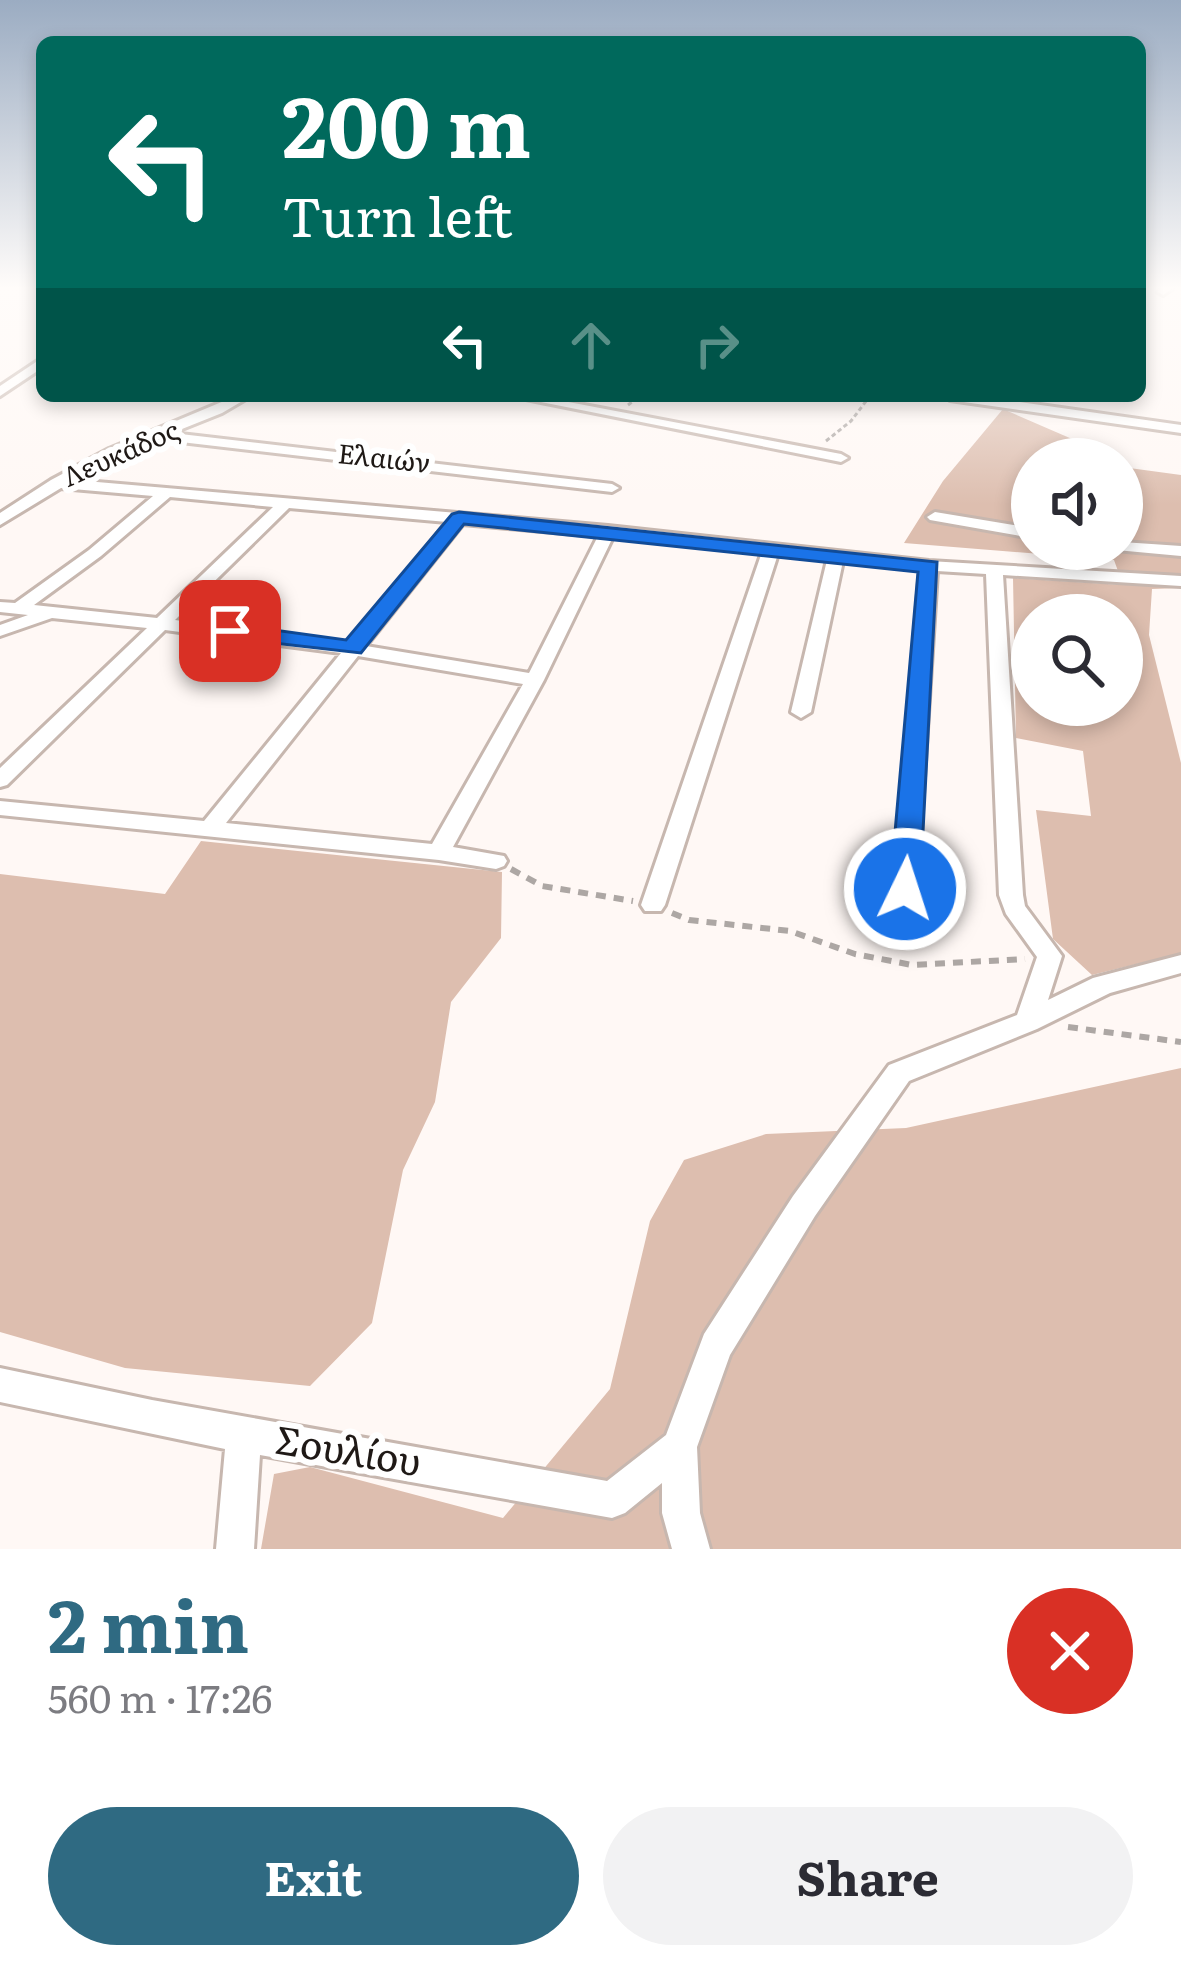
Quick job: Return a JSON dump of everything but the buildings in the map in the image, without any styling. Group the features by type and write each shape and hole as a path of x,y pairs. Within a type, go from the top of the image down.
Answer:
{"street":[{"path":"0,392 36,366"},
{"name":"Λευκάδος","path":"0,520 56,483 234,402"},
{"path":"548,402 842,458"},
{"path":"993,402 1181,428"},
{"name":"Ελαιών","path":"156,435 612,488"},
{"path":"56,483 608,531 929,566 1181,581"},
{"path":"9,608 95,553 167,492"},
{"path":"0,780 287,502"},
{"path":"212,826 459,518"},
{"path":"934,518 1011,530"},
{"path":"439,852 535,680 608,531"},
{"path":"1143,548 1181,550"},
{"path":"652,905 770,550"},
{"path":"801,712 836,557"},
{"path":"905,889 929,566"},
{"path":"994,570 1011,895 1014,908 1050,956 1028,1022"},
{"path":"9,608 352,648 535,680"},
{"path":"0,632 53,612"},
{"path":"0,808 212,826 496,861"},
{"path":"691,1549 681,1513 679,1447 716,1346 803,1206 899,1072 1028,1022 1102,985 1181,964"},
{"name":"Σουλίου","path":"0,1385 131,1418 612,1500 679,1447"},
{"path":"235,1549 244,1434"}],"path":[{"path":"813,453 851,421 865,402"},
{"path":"496,861 542,886 652,905 689,920 790,931 855,954 912,965 968,965 1050,956"},
{"path":"1028,1022 1181,1042"}],"shaded area":[{"path":"1003,409 1070,438 1011,438 1011,552 904,543 943,481"},
{"path":"1143,470 1181,475 1181,588 1152,589 1149,635 1181,763 1181,953 1092,975 1053,939 1036,810 1091,816 1083,751 1016,738 1016,726 1143,726 1143,594 1013,594 1013,578 1123,585 1118,570 1143,570"},
{"path":"201,841 502,872 501,938 451,1002 435,1102 403,1170 372,1323 310,1386 125,1368 0,1332 0,874 165,894"},
{"path":"1181,1068 1181,1549 261,1549 274,1474 310,1467 503,1518 610,1389 650,1221 684,1160 766,1134 906,1128"}],"route":[{"path":"230,631 352,648 459,518 929,566 905,889"}]}
